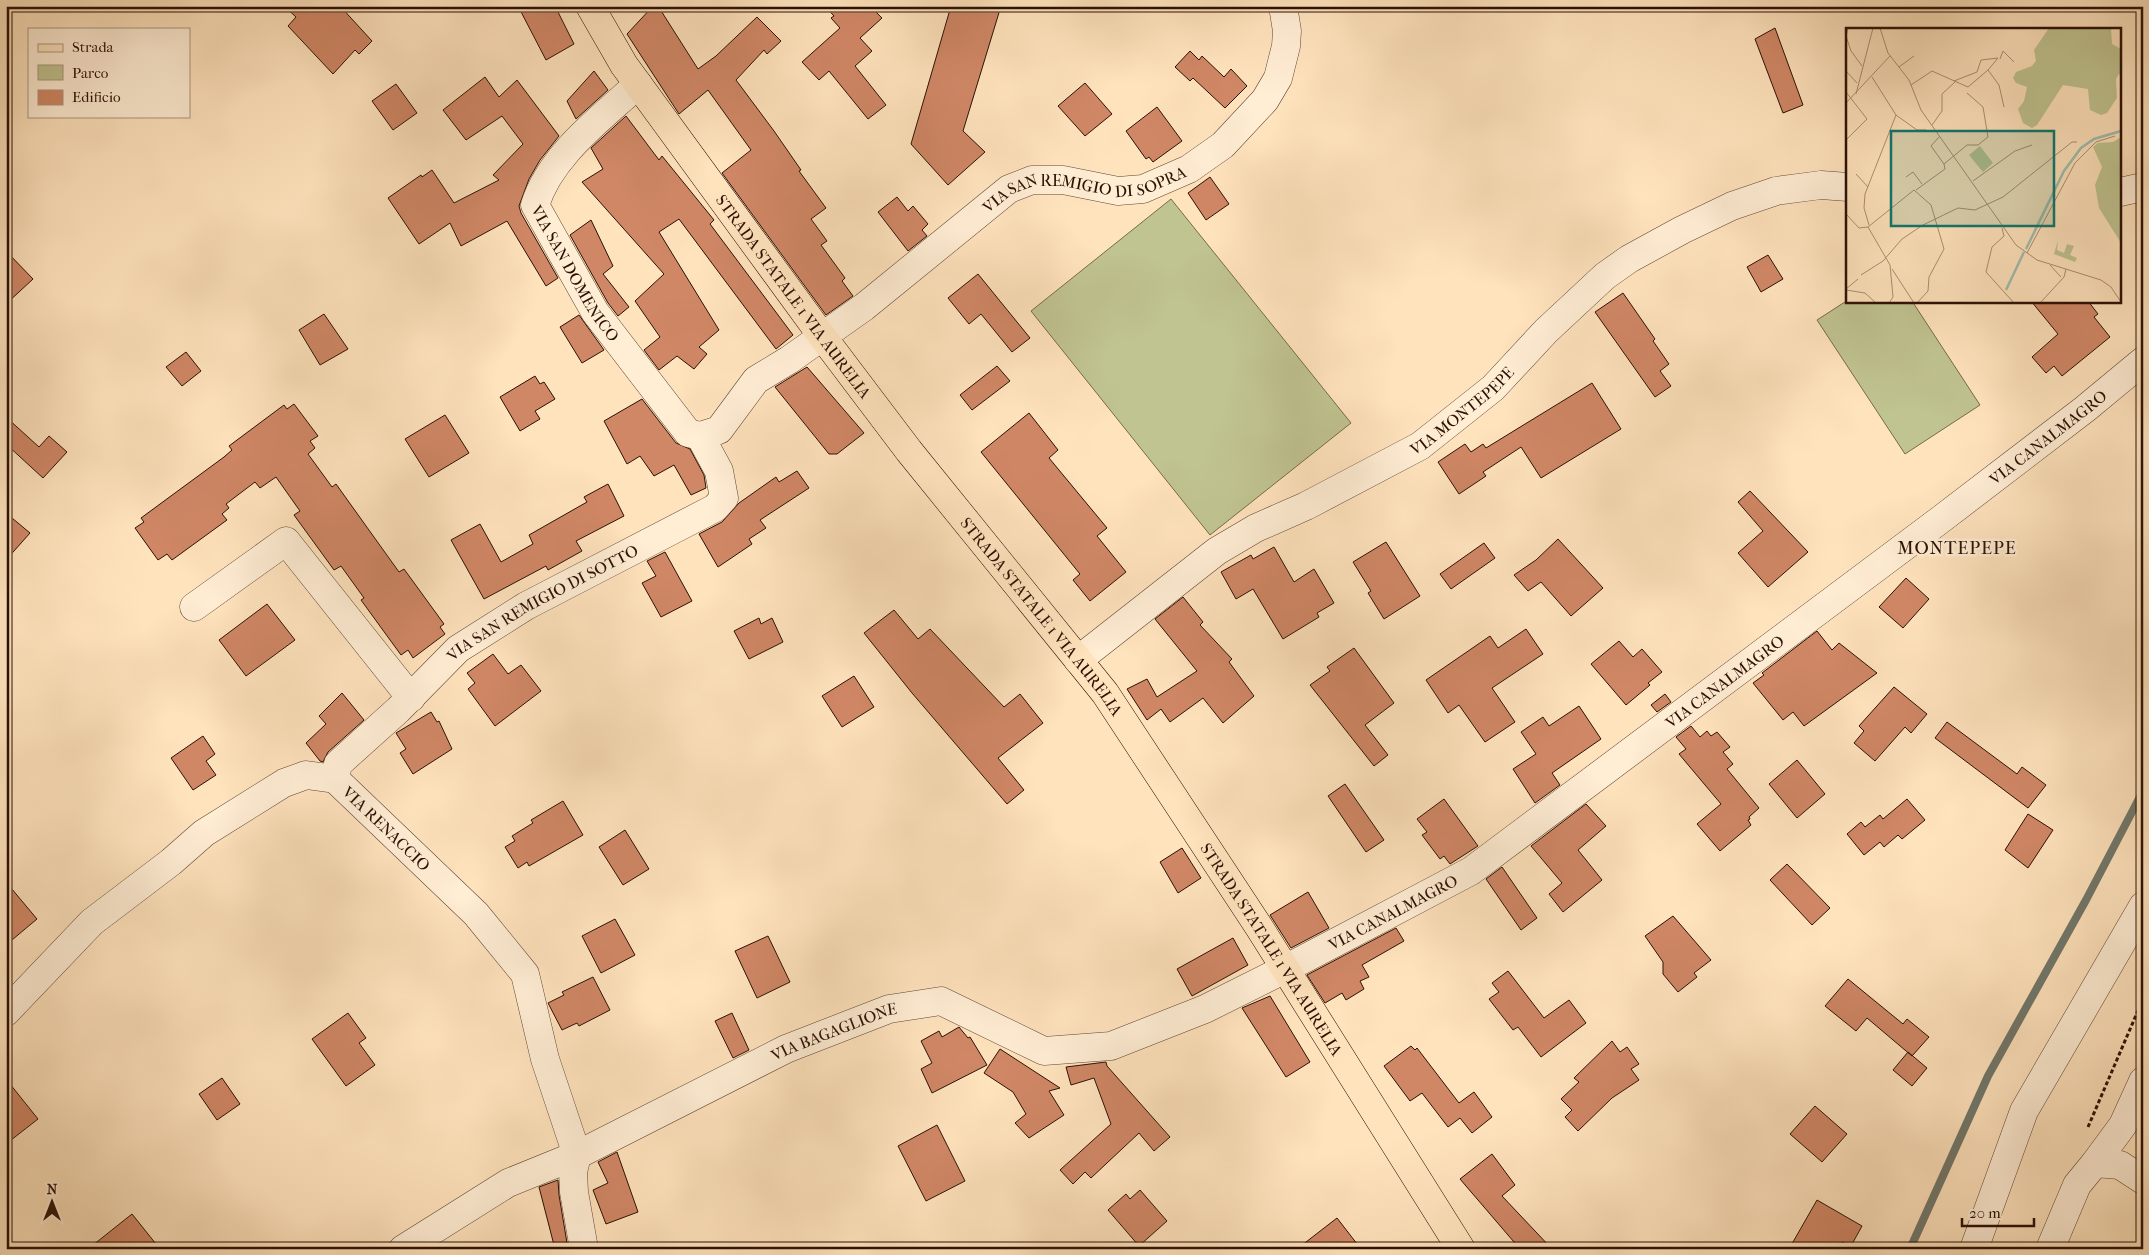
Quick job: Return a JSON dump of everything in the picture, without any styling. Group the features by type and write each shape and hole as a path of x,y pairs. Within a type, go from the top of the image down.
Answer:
{"main road":[{"name":"STRADA STATALE 1 VIA AURELIA","path":"590,6 624,65 822,336 909,451 1105,693 1285,968 1460,1249"}],"street":[{"name":"VIA SAN REMIGIO DI SOPRA","path":"822,336 868,304 1009,189 1032,180 1063,180 1118,191 1143,189 1189,169 1223,145 1265,100 1278,78 1286,46 1287,30 1283,6"},
{"name":"VIA SAN DOMENICO","path":"638,84 578,140 557,164 538,196 535,205 596,312 688,433 700,436"},
{"name":"VIA MONTEPEPE","path":"1078,660 1218,551 1256,528 1350,485 1420,446 1493,388 1546,331 1605,276 1629,259 1682,230 1732,206 1776,191 1821,185 1846,187"},
{"path":"2122,192 2143,187"},
{"path":"700,436 718,430 756,380 789,360 822,336"},
{"name":"VIA CANALMAGRO","path":"1285,968 1471,871 1963,503 2085,409 2143,361"},
{"name":"VIA SAN REMIGIO DI SOTTO","path":"334,780 338,764 410,698 458,649 526,606 715,508 724,498 719,471 700,436"},
{"path":"194,606 286,540 410,698"},
{"name":"VIA RENACCIO","path":"6,1012 92,922 170,862 204,833 284,783 306,775 334,780 476,914 525,974 545,1059 577,1155 573,1172 574,1192 584,1249"},
{"path":"1974,1249 2024,1110 2143,906"},
{"name":"VIA BAGAGLIONE","path":"403,1249 508,1183 577,1155 786,1049 889,1009 941,1001 1044,1051 1111,1046 1205,1009 1285,968"},
{"path":"2050,1249 2077,1184 2123,1125 2143,1081"},
{"path":"2095,1163 2120,1165 2143,1180"}],"green space":[{"path":"1171,199 1351,423 1210,535 1031,311"},
{"path":"1846,301 1913,302 1980,405 1905,454 1817,320"}],"building":[{"path":"284,6 340,6 372,41 359,54 355,50 333,74 288,26 296,17"},
{"path":"518,6 555,6 574,44 546,60"},
{"path":"653,6 658,6 698,69 716,56 757,17 781,41 767,54 764,50 736,80 774,131 801,170 799,171 826,208 811,219 827,241 821,245 845,278 842,281 853,296 826,315 722,173 751,150 708,90 679,114 627,34"},
{"path":"825,6 870,6 882,18 860,38 872,51 855,66 886,105 868,119 829,71 819,80 802,62 840,28 831,18 834,16"},
{"path":"951,6 1001,6 963,131 985,152 948,185 911,144"},
{"path":"1775,28 1803,105 1783,113 1755,39"},
{"path":"1190,51 1199,60 1202,56 1224,77 1231,69 1247,86 1225,108 1193,78 1190,81 1175,67"},
{"path":"594,71 608,90 576,119 567,101"},
{"path":"485,77 499,97 517,80 559,136 540,160 529,179 519,206 521,213 558,278 546,286 507,221 461,246 450,223 419,244 388,198 421,175 422,177 432,170 454,203 499,180 493,175 523,144 502,116 466,140 443,110"},
{"path":"1085,83 1112,114 1085,136 1058,106"},
{"path":"396,84 417,113 393,130 372,101"},
{"path":"1157,107 1182,141 1153,162 1149,157 1146,159 1126,131"},
{"path":"626,116 659,160 662,156 714,220 710,224 793,335 776,349 679,219 659,232 719,330 699,347 707,354 694,369 677,356 659,370 644,350 660,337 635,301 664,274 582,182 603,169 591,148"},
{"path":"1210,177 1229,204 1206,220 1188,193"},
{"path":"897,197 908,211 913,206 928,224 922,230 927,236 908,251 878,212"},
{"path":"591,220 613,266 603,274 629,307 618,316 608,303 570,235"},
{"path":"6,251 33,279 6,304"},
{"path":"1768,255 1783,279 1761,292 1747,267"},
{"path":"978,274 1030,338 1012,352 981,314 969,324 948,298"},
{"path":"1623,293 1655,339 1653,341 1669,364 1660,371 1671,386 1655,397 1595,312"},
{"path":"2032,302 2089,302 2098,314 2094,317 2110,337 2062,376 2054,366 2046,373 2032,357 2058,334"},
{"path":"324,314 348,349 320,365 299,330"},
{"path":"579,315 604,350 582,363 560,327"},
{"path":"186,352 201,371 182,386 166,367"},
{"path":"997,366 1010,381 972,410 960,395"},
{"path":"807,367 864,433 837,454 829,454 775,387"},
{"path":"535,376 540,384 544,382 555,399 535,411 540,419 520,431 500,397"},
{"path":"1592,383 1621,429 1541,478 1521,447 1483,472 1486,476 1459,494 1438,462 1465,444 1471,452 1483,444 1486,448"},
{"path":"642,399 676,443 690,449 704,475 706,488 691,495 674,465 654,476 640,456 627,464 604,421"},
{"path":"294,404 318,436 310,441 315,448 308,454 332,487 336,484 399,572 404,569 444,624 440,627 445,634 413,658 408,650 401,655 361,600 364,598 341,566 334,570 294,515 300,511 276,477 260,488 255,482 226,504 229,508 222,514 227,520 172,560 167,554 158,560 135,528 144,522 141,518 224,457 232,450 229,446 284,405 287,409"},
{"path":"1029,413 1058,450 1049,458 1107,528 1097,536 1126,572 1090,601 1073,580 1080,574 981,452"},
{"path":"445,415 469,453 429,477 405,439"},
{"path":"6,417 39,447 49,436 67,452 43,478 6,444"},
{"path":"797,471 809,488 760,520 766,528 749,539 752,544 718,567 699,534 722,522 739,503 776,477 779,482"},
{"path":"608,484 624,516 576,541 582,551 548,570 546,566 484,599 451,540 480,524 501,562 533,544 529,535 587,502 584,497"},
{"path":"1750,491 1808,552 1768,587 1738,553 1763,531 1738,502"},
{"path":"6,513 30,533 6,560"},
{"path":"1558,539 1603,588 1571,616 1541,582 1528,591 1514,575 1536,560"},
{"path":"1386,542 1420,596 1384,619 1368,593 1371,591 1353,562"},
{"path":"1484,543 1495,558 1451,589 1440,574"},
{"path":"1274,547 1294,582 1314,569 1334,603 1317,613 1319,617 1283,639 1253,589 1236,599 1221,572 1251,555 1253,559"},
{"path":"665,552 692,601 661,617 642,583 656,576 647,561"},
{"path":"1906,578 1929,599 1903,628 1879,607"},
{"path":"1183,597 1203,622 1200,625 1232,659 1229,662 1254,696 1223,723 1203,698 1170,722 1161,709 1147,720 1127,689 1147,679 1157,697 1197,671 1155,619"},
{"path":"267,604 295,640 246,676 219,640"},
{"path":"894,610 918,639 930,629 1004,707 1020,694 1043,723 998,758 1024,790 1007,804 912,693 864,633"},
{"path":"759,618 761,624 772,618 783,642 749,659 734,631"},
{"path":"1526,629 1543,654 1492,688 1515,722 1485,742 1459,705 1448,713 1426,680 1490,636 1498,648"},
{"path":"1817,631 1832,650 1839,643 1877,673 1804,726 1793,712 1783,720 1753,683 1764,675 1762,673"},
{"path":"1619,641 1633,657 1642,649 1662,672 1626,705 1591,664"},
{"path":"1354,648 1394,703 1365,725 1388,755 1374,766 1310,685 1330,671 1327,667"},
{"path":"493,654 508,674 521,665 541,691 495,726 468,689 475,683 467,673"},
{"path":"854,676 874,707 842,727 822,696"},
{"path":"1894,687 1927,714 1911,733 1905,727 1875,761 1854,743 1864,731 1859,726"},
{"path":"342,693 364,720 328,752 323,762 320,761 306,743 326,724 319,716"},
{"path":"1665,694 1671,702 1657,712 1651,705"},
{"path":"1579,706 1601,739 1552,773 1560,785 1535,803 1513,769 1536,754 1521,732 1543,717 1549,726"},
{"path":"431,712 437,722 439,721 452,749 413,774 400,753 406,749 396,733"},
{"path":"1947,722 2017,774 2022,767 2046,785 2028,808 1935,738"},
{"path":"1691,726 1700,737 1707,731 1711,736 1717,732 1730,747 1723,752 1733,764 1727,769 1759,808 1749,817 1750,819 1748,820 1751,825 1720,851 1697,824 1721,804 1679,754 1686,749 1676,737"},
{"path":"203,736 215,754 206,761 216,775 193,790 171,758"},
{"path":"1797,760 1825,794 1797,818 1769,784"},
{"path":"1345,784 1384,840 1366,852 1328,796"},
{"path":"1444,799 1478,846 1450,864 1444,856 1440,859 1422,835 1427,832 1417,819"},
{"path":"1907,799 1925,820 1902,839 1898,835 1884,847 1880,842 1864,855 1847,834 1861,822 1865,827 1880,815 1883,819"},
{"path":"563,801 583,835 529,866 527,862 518,868 505,847 515,841 512,836 533,823 531,820"},
{"path":"1586,804 1606,826 1578,850 1602,880 1563,912 1549,894 1562,883 1531,846"},
{"path":"2028,814 2053,830 2028,868 2005,850"},
{"path":"625,830 649,869 623,885 599,847"},
{"path":"1182,848 1201,878 1178,893 1160,862"},
{"path":"1787,864 1830,908 1812,925 1770,880"},
{"path":"1502,867 1537,918 1521,930 1486,879"},
{"path":"6,882 37,919 6,945"},
{"path":"1308,892 1329,928 1291,948 1270,915"},
{"path":"1673,916 1711,960 1694,973 1697,977 1678,992 1663,974 1663,962 1645,936"},
{"path":"615,919 635,955 601,973 582,936"},
{"path":"1396,928 1404,941 1362,965 1369,977 1360,981 1364,989 1346,1000 1342,993 1325,1003 1307,975"},
{"path":"768,936 790,982 757,998 735,951"},
{"path":"1233,938 1248,965 1192,996 1177,969"},
{"path":"1508,971 1544,1018 1569,1000 1586,1023 1541,1057 1518,1027 1513,1030 1489,999 1499,992 1492,983"},
{"path":"593,977 610,1010 579,1026 577,1023 562,1030 548,1003 564,995 562,992"},
{"path":"1848,979 1903,1024 1907,1019 1929,1037 1912,1056 1867,1018 1856,1031 1825,1006"},
{"path":"1270,996 1310,1062 1286,1077 1242,1008"},
{"path":"348,1013 366,1038 359,1043 375,1065 346,1086 312,1039"},
{"path":"732,1013 749,1050 733,1058 715,1021"},
{"path":"959,1027 968,1038 970,1037 987,1065 932,1093 921,1069 932,1063 921,1041 939,1031 942,1037"},
{"path":"1612,1041 1620,1052 1627,1047 1639,1064 1631,1069 1639,1080 1612,1098 1578,1131 1565,1117 1572,1110 1561,1099 1579,1082 1574,1078"},
{"path":"1411,1046 1415,1050 1417,1048 1459,1103 1474,1092 1492,1117 1472,1133 1460,1118 1448,1127 1422,1093 1410,1101 1384,1066"},
{"path":"1000,1049 1060,1088 1049,1091 1064,1115 1029,1138 1015,1123 1026,1114 1013,1092 984,1073"},
{"path":"1908,1052 1927,1068 1912,1086 1893,1070"},
{"path":"1106,1062 1107,1066 1170,1137 1154,1151 1139,1133 1091,1178 1085,1172 1073,1184 1060,1170 1111,1124 1094,1078 1071,1085 1066,1067"},
{"path":"222,1078 240,1104 217,1120 199,1094"},
{"path":"6,1079 38,1119 6,1144"},
{"path":"1815,1106 1847,1134 1822,1162 1790,1134"},
{"path":"937,1125 965,1181 926,1201 898,1146"},
{"path":"617,1152 638,1212 606,1224 593,1190 608,1183 598,1162"},
{"path":"1492,1154 1515,1185 1502,1196 1552,1249 1520,1249 1460,1179"},
{"path":"558,1180 568,1249 555,1249 539,1187"},
{"path":"1140,1190 1167,1221 1139,1246 1108,1210 1126,1194 1130,1199"},
{"path":"1817,1200 1862,1226 1851,1246 1842,1242 1838,1249 1789,1249"},
{"path":"132,1214 160,1249 88,1249"},
{"path":"1337,1218 1361,1249 1297,1249"}],"waterway":[{"path":"1910,1249 1988,1076 2086,900 2143,791"}],"district":[{"name":"MONTEPEPE","path":"1957,548"}]}
